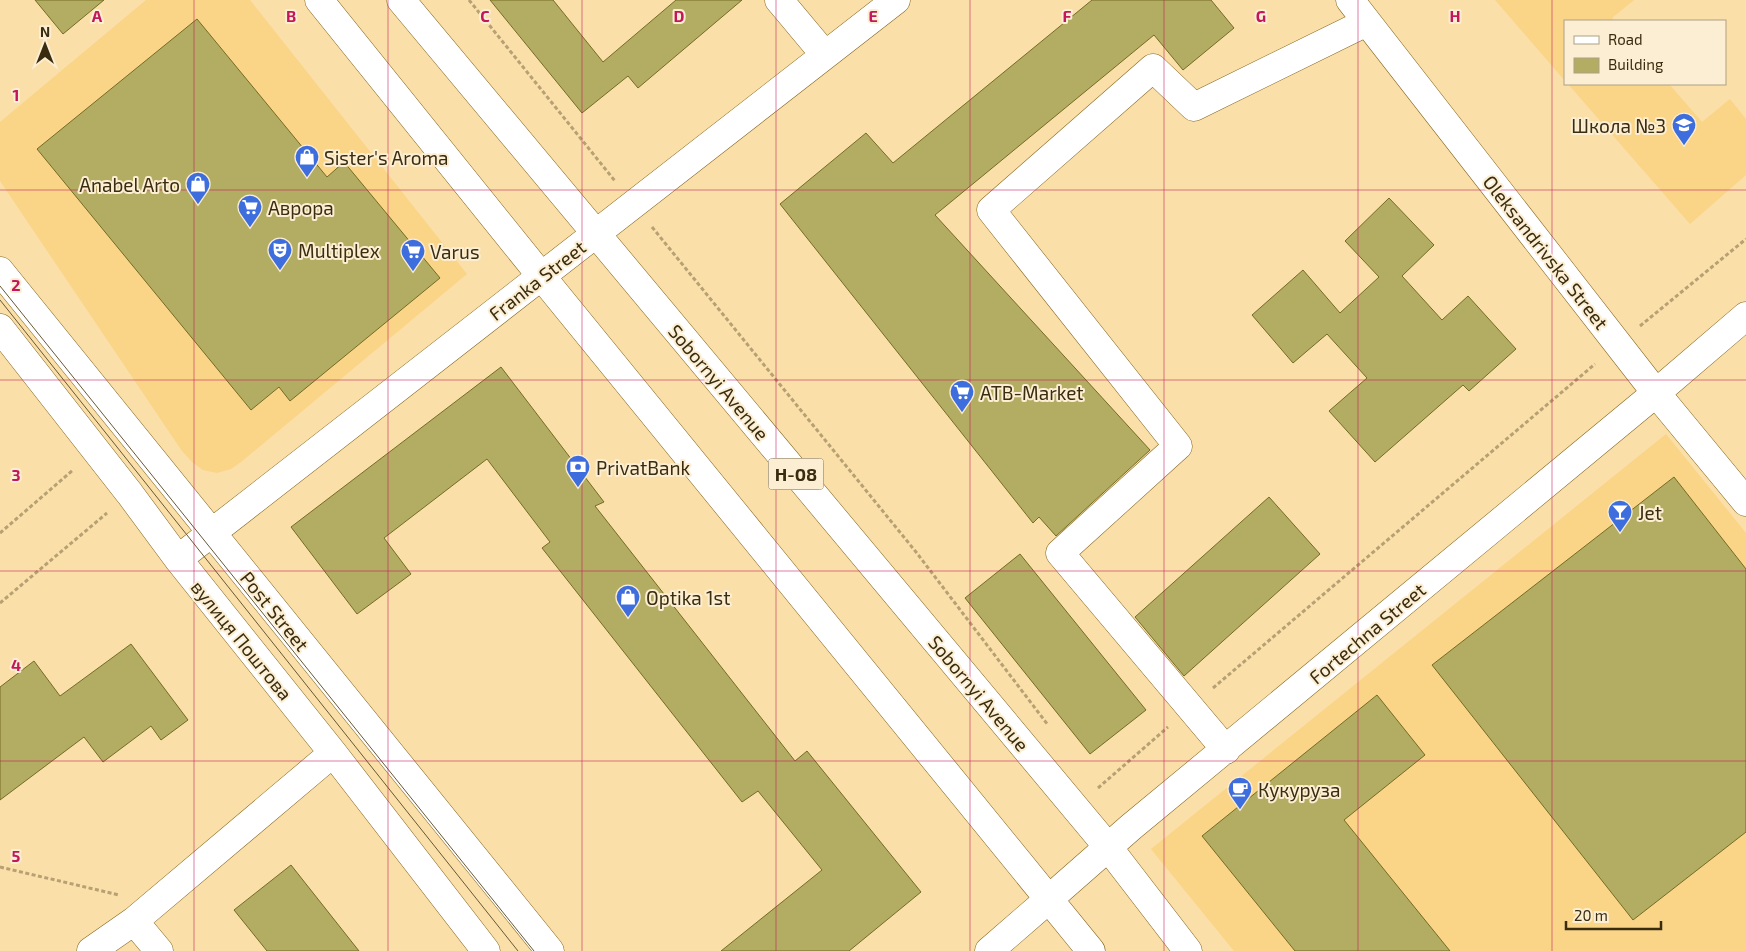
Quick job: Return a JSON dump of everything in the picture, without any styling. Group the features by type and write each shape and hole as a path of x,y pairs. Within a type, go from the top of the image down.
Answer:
{"street":[{"path":"319,0 1091,951"},
{"name":"Sobornyi Avenue","path":"401,0 1108,847 1188,951"},
{"path":"779,0 825,55"},
{"name":"Franka Street","path":"178,559 896,0"},
{"name":"Oleksandrivska Street","path":"1350,0 1656,393 1746,502"},
{"path":"1226,750 1060,552 1178,446 991,210 1153,68 1194,107 1367,22"},
{"name":"Post Street","path":"0,271 550,951"},
{"name":"Fortechna Street","path":"989,951 1108,847 1656,393 1746,316"},
{"name":"вулиця Поштова","path":"0,328 130,494 178,559 333,753 486,951"},
{"path":"91,951 155,904 333,753"},
{"path":"134,921 159,951"}],"path":[{"path":"469,0 916,552 1049,726"},
{"path":"1092,781 1098,789 1190,708 1618,344 1746,240"},
{"path":"0,533 96,450"},
{"path":"0,603 130,494"},
{"path":"0,866 155,904"}],"shaded area":[{"path":"146,0 250,0 467,274 241,462 231,469 217,473 203,470 193,463 182,451 0,181 0,122"},
{"name":"Школа №3","path":"1495,0 1634,0 1612,18 1614,20 1564,20 1564,80"},
{"name":"Школа №3","path":"1569,85 1670,85 1702,122 1730,99 1746,119 1746,175 1690,224"},
{"path":"1666,434 1746,533 1746,951 1234,951 1151,849"}],"building":[{"path":"35,0 104,0 63,34"},
{"path":"490,0 553,0 603,62 676,0 742,0 638,88 628,76 582,113"},
{"path":"1092,0 1211,0 1234,28 1183,70 1154,35 935,215 1150,450 1056,536 1039,517 1033,523 780,204 866,133 893,163"},
{"name":"Аврора","path":"197,19 327,177 344,162 440,278 290,401 279,387 251,410 37,149"},
{"path":"1389,198 1434,245 1402,276 1442,320 1468,296 1516,349 1469,391 1463,385 1375,462 1329,411 1367,378 1327,334 1293,363 1252,315 1303,270 1340,313 1379,277 1345,241"},
{"path":"501,367 604,502 595,506 795,761 807,751 921,892 849,951 721,951 822,870 758,791 742,802 542,548 550,542 487,459 384,538 411,574 357,614 291,527"},
{"path":"1674,477 1746,569 1746,832 1633,920 1432,665"},
{"path":"1269,497 1320,554 1184,676 1135,617"},
{"path":"1020,554 1146,710 1090,754 965,598"},
{"path":"131,644 188,720 161,740 151,726 103,762 84,737 0,800 0,687 34,661 60,696"},
{"path":"1377,695 1425,755 1344,820 1450,951 1295,951 1202,836"},
{"path":"291,865 359,951 267,951 234,910"}],"tram line":[{"path":"0,286 534,951"},
{"path":"0,300 518,951"}],"place":[{"name":"Школа №3","path":"1684,146"},
{"name":"Sister's Aroma","path":"307,178"},
{"name":"Anabel Arto","path":"198,205"},
{"name":"Аврора","path":"250,228"},
{"name":"Multiplex","path":"280,271"},
{"name":"Varus","path":"413,272"},
{"name":"ATB-Market","path":"962,413"},
{"name":"PrivatBank","path":"578,488"},
{"name":"Jet","path":"1620,533"},
{"name":"Оptika 1st","path":"628,618"},
{"name":"Кукуруза","path":"1240,810"}]}
